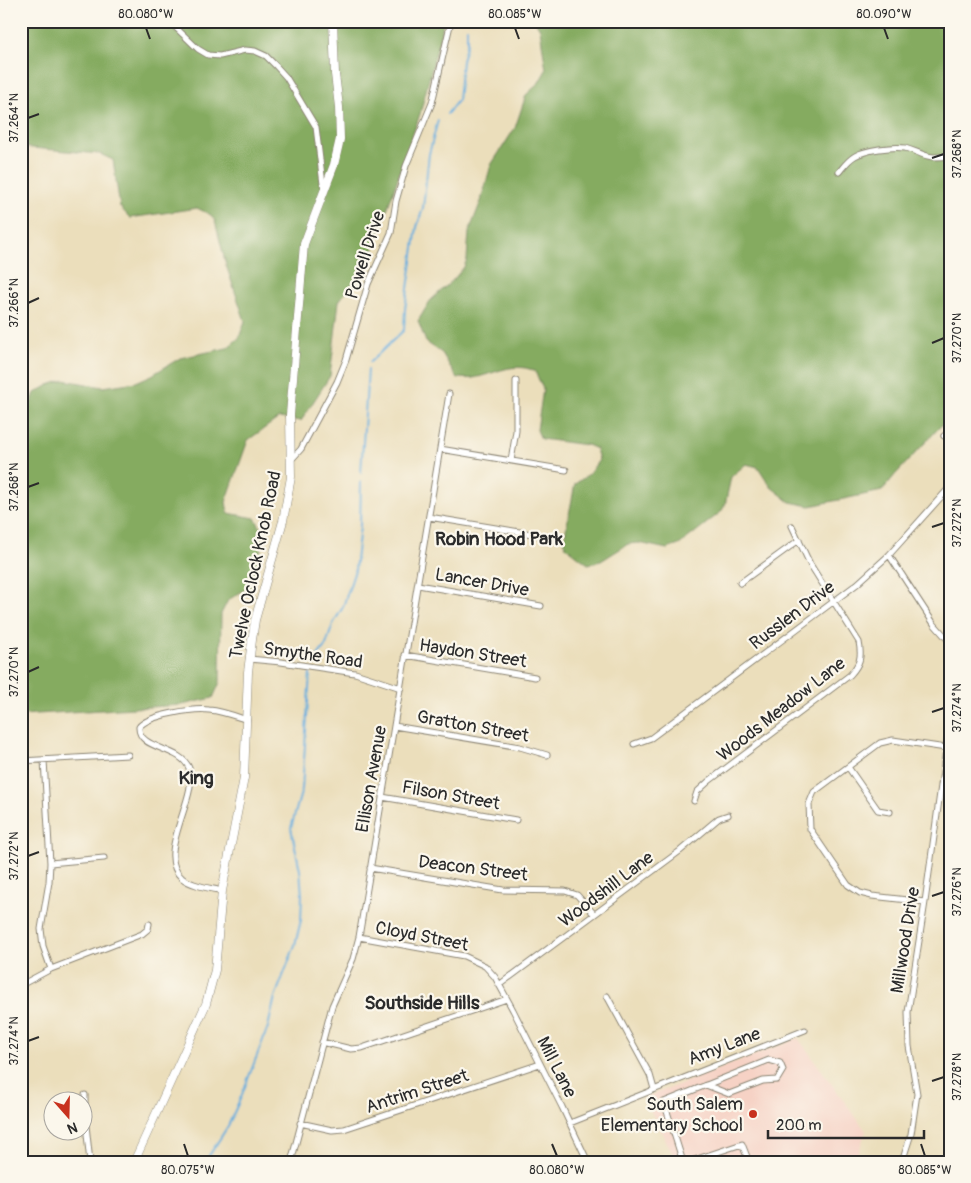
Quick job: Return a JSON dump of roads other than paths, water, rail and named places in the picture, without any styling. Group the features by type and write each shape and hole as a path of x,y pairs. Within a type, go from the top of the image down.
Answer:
{"street":[{"path":"170,21 198,49 208,55 220,56 245,50 255,51 266,56 276,66 286,77 316,127 323,184 326,190"},
{"name":"Twelve Oclock Knob Road","path":"134,1162 206,1004 216,962 222,891 242,791 249,659 255,620 274,556 290,490 290,416 304,244 326,190 338,151 340,129 333,21"},
{"name":"Powell Drive","path":"291,460 301,449 337,382 346,360 368,284 391,233 398,194 406,166 432,103 451,21"},
{"path":"839,172 857,154 891,147 901,148 930,157 950,155"},
{"path":"511,461 516,431 516,381"},
{"name":"Ellison Avenue","path":"291,1162 332,1006 353,959 359,937 449,394"},
{"path":"944,436 950,431"},
{"path":"440,449 566,470"},
{"name":"Russlen Drive","path":"634,744 651,738 857,584 889,556 950,487"},
{"path":"429,517 556,538"},
{"name":"Woods Meadow Lane","path":"694,801 697,792 710,781 850,675 857,668 861,658 859,642 810,564 792,526"},
{"path":"740,583 798,540"},
{"path":"889,556 934,624 950,642"},
{"name":"Lancer Drive","path":"418,586 542,606"},
{"name":"Haydon Street","path":"405,655 536,677"},
{"name":"Smythe Road","path":"249,659 355,673 401,688"},
{"path":"222,891 186,880 176,869 174,842 191,784 189,770 184,760 178,755 145,741 140,734 140,727 143,722 159,716 201,709 247,720"},
{"name":"Millwood Drive","path":"902,1162 911,1134 917,1094 909,1046 908,1012 950,720"},
{"name":"Gratton Street","path":"394,726 520,747 547,755"},
{"path":"925,902 860,893 848,885 810,829 808,804 814,792 880,743 892,740 946,748"},
{"path":"21,761 128,755"},
{"path":"44,760 50,862 49,882 41,929 43,946 51,969"},
{"path":"848,767 878,810 890,812"},
{"name":"Filson Street","path":"382,797 516,820"},
{"name":"Woodshill Lane","path":"499,985 680,851 719,818 728,814"},
{"path":"50,862 104,858"},
{"name":"Deacon Street","path":"370,868 503,890 565,891 577,895 594,914"},
{"path":"21,985 51,969 142,934 148,929 149,924"},
{"name":"Cloyd Street","path":"359,937 464,956 485,966 499,985"},
{"name":"Mill Lane","path":"499,985 570,1122 588,1162"},
{"path":"607,996 650,1075 654,1089"},
{"path":"322,1042 351,1049 362,1048 506,999"},
{"name":"Amy Lane","path":"570,1122 805,1030"},
{"path":"683,1162 664,1102 706,1085 769,1060 780,1063 782,1070 776,1080 763,1081 729,1094 706,1085"},
{"name":"Antrim Street","path":"300,1123 332,1130 344,1129 540,1064"},
{"path":"88,1140 90,1162"},
{"path":"688,1162 742,1144 749,1162"}],"waterway":[{"path":"447,114 458,100 462,61 467,42 467,28"},
{"path":"370,362 404,330 405,309 417,227 423,208 429,154 438,120"},
{"path":"361,473 368,369"},
{"path":"313,662 326,645 333,624 343,607 355,570 360,526 361,482"},
{"path":"205,1162 228,1126 241,1097 268,1027 275,997 295,945 301,920 300,870 291,828 302,789 310,673"}],"place":[{"name":"South Salem Elementary School","path":"753,1114"}],"district":[{"name":"Robin Hood Park","path":"499,538"},
{"name":"King","path":"196,777"},
{"name":"Southside Hills","path":"422,1002"}]}
